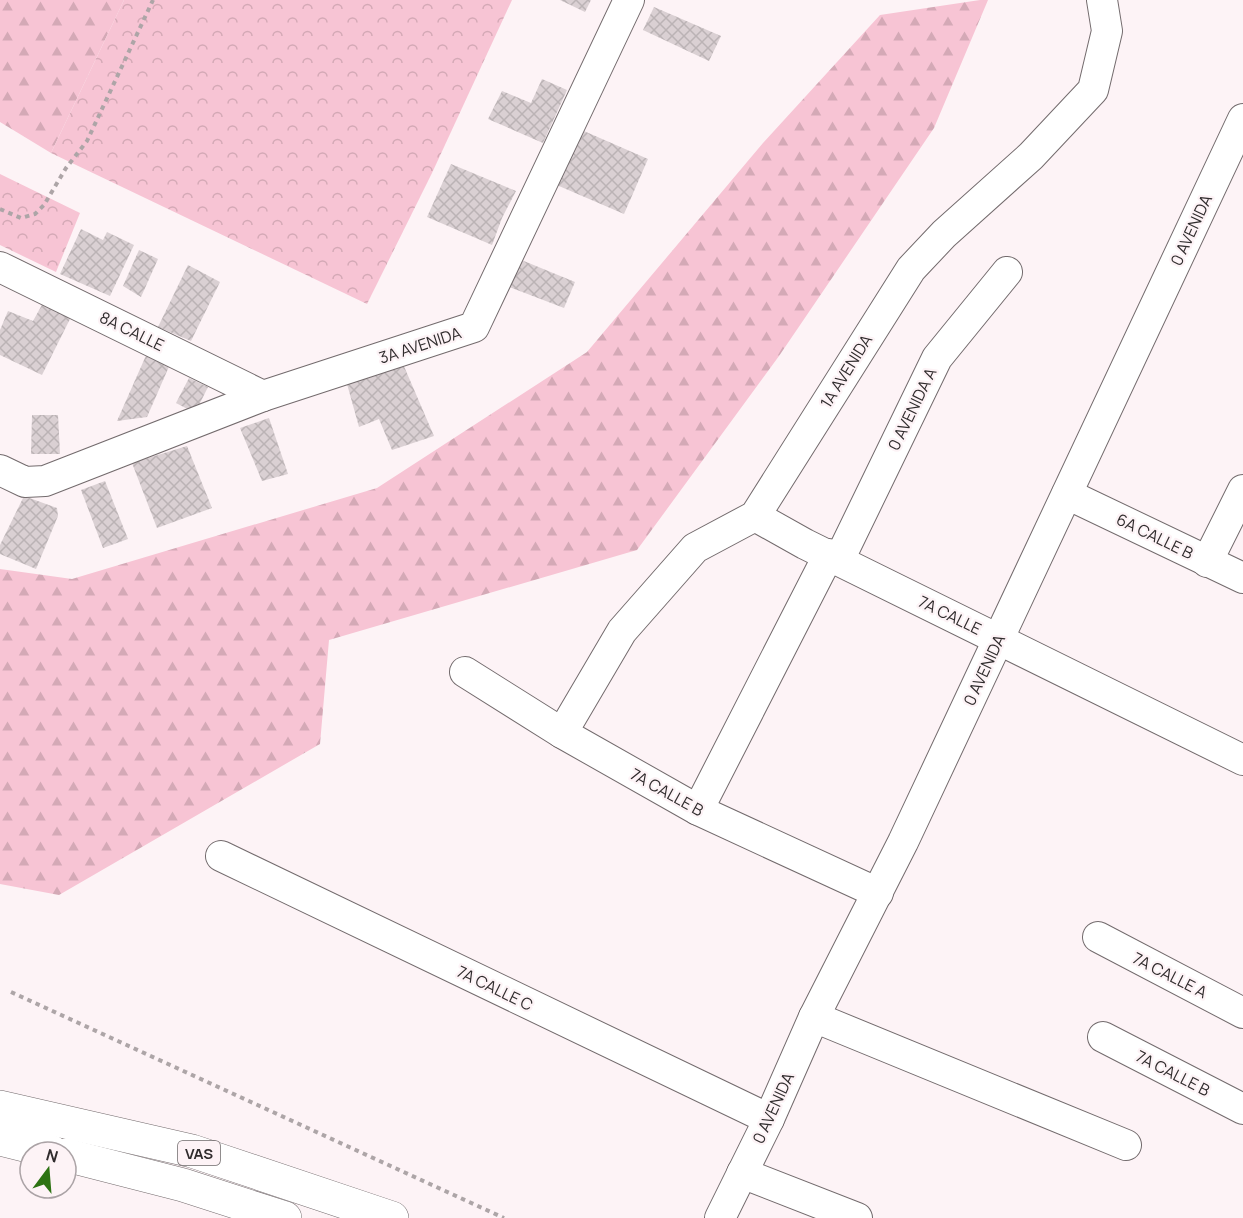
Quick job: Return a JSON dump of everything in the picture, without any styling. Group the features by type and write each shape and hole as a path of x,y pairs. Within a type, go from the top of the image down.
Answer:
{"highway":[{"name":"VAS","path":"0,1107 192,1151 393,1218"},
{"path":"0,1139 18,1144"},
{"name":"VAS","path":"78,1158 183,1185 285,1218"}],"street":[{"name":"3A AVENIDA","path":"13,476 45,482 263,396 474,327 629,0"},
{"name":"1A AVENIDA","path":"562,733 622,631 696,548 754,516 911,268 944,234 1031,156 1093,90 1107,32 1102,0"},
{"name":"0 AVENIDA","path":"720,1218 769,1119 814,1017 878,893 999,639 1243,119"},
{"name":"8A CALLE","path":"0,267 263,396"},
{"name":"0 AVENIDA A","path":"698,810 834,557 937,358 1007,272"},
{"path":"1207,561 1243,490"},
{"name":"6A CALLE B","path":"1067,494 1243,578"},
{"name":"7A CALLE","path":"754,516 1243,760"},
{"name":"7A CALLE B","path":"465,672 562,733 698,810 878,893"},
{"name":"7A CALLE C","path":"221,856 769,1119"},
{"name":"7A CALLE A","path":"1098,937 1243,1012"},
{"path":"814,1017 1126,1145"},
{"name":"7A CALLE B","path":"1103,1037 1243,1109"},
{"path":"742,1173 857,1218"}],"path":[{"path":"0,209 21,218 35,214 44,205 66,168 87,141 153,0"},
{"path":"11,992 504,1218"}],"green space":[{"path":"0,0 124,0 51,153 0,122"},
{"path":"124,0 512,0 432,173 367,304 51,153"},
{"path":"988,0 934,128 779,356 637,550 329,640 320,744 59,895 0,884 0,569 72,579 377,488 587,352 763,143 880,15"},
{"path":"0,174 80,213 56,272 0,245"}],"building":[{"path":"560,0 591,0 585,12"},
{"path":"654,7 721,36 709,61 643,30"},
{"path":"542,79 567,90 543,143 488,119 502,91 531,103"},
{"path":"577,128 648,159 624,214 552,183"},
{"path":"451,164 516,191 502,218 492,245 427,217"},
{"path":"81,229 103,240 107,232 134,245 110,296 60,274"},
{"path":"139,250 158,259 141,297 123,286"},
{"path":"519,259 575,282 564,308 507,286"},
{"path":"188,265 220,282 191,341 158,327"},
{"path":"43,303 72,315 42,375 0,355 0,330 8,311 33,321"},
{"path":"148,351 171,362 147,417 117,421"},
{"path":"403,364 434,436 392,450 379,419 359,427 347,384"},
{"path":"189,378 208,387 195,413 176,403"},
{"path":"32,415 58,415 60,454 31,454"},
{"path":"269,418 288,474 262,481 240,428"},
{"path":"187,446 212,508 157,528 132,463"},
{"path":"105,481 128,539 103,548 81,490"},
{"path":"24,496 57,508 58,516 36,569 0,554 0,545"}]}
